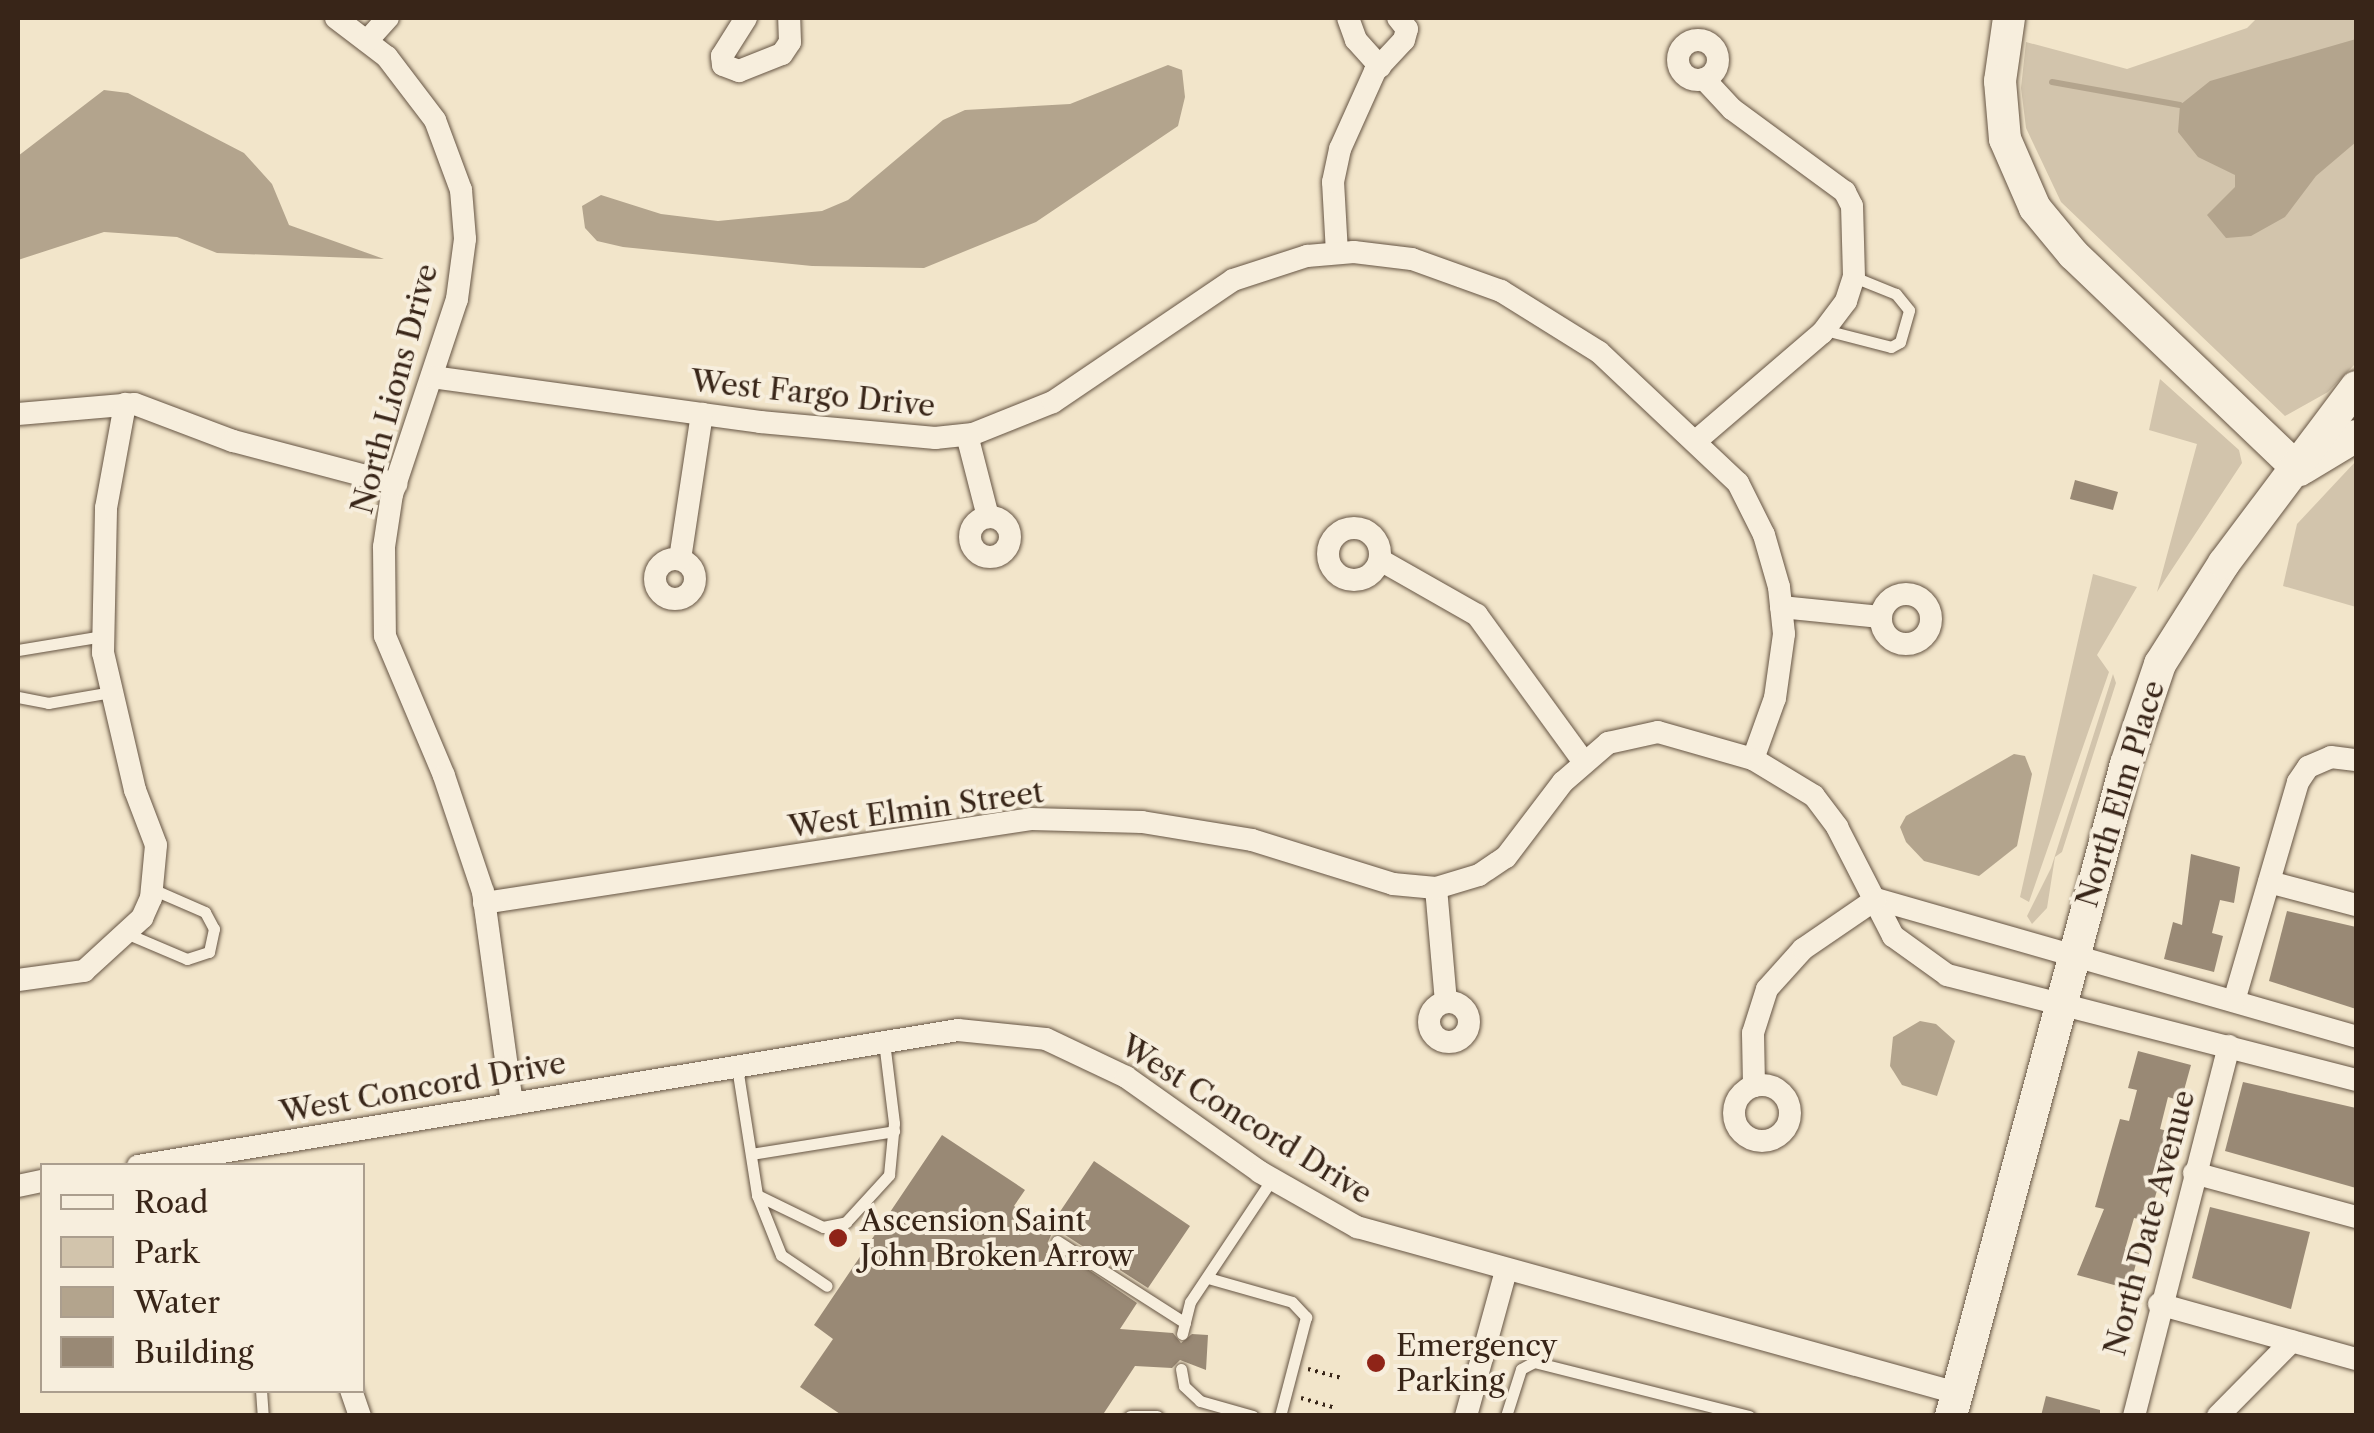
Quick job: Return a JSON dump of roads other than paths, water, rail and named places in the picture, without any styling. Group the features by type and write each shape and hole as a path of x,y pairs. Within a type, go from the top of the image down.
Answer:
{"main road":[{"path":"2008,18 2000,81 2004,139 2035,208 2072,254 2299,470"},
{"path":"2299,470 2333,412 2356,387"},
{"path":"2299,470 2356,436"},
{"name":"North Elm Place","path":"1954,1404 2126,764 2160,664 2224,563 2299,470"}],"street":[{"name":"North Lions Drive","path":"336,18 388,57 435,120 461,190 465,239 458,298 396,484 384,547 385,636 444,776 484,903 512,1104"},
{"path":"367,41 388,18"},
{"path":"746,18 722,56 723,65 739,71 782,54 790,42 787,18"},
{"path":"1348,18 1356,40 1380,67"},
{"path":"1336,253 1333,182 1340,149 1380,67 1404,40 1407,29 1398,18"},
{"path":"1697,440 1825,330 1854,277 1854,227 1845,192 1732,109 1704,79"},
{"name":"West Fargo Drive","path":"432,377 702,414 935,438 968,435 1053,402 1233,280 1336,253 1412,258 1500,291 1599,352 1697,440 1738,483 1755,518 1781,607 1775,698 1754,759"},
{"path":"18,414 124,404 396,484"},
{"path":"18,980 84,971 128,934 152,894 156,845 112,692 103,636 106,508 124,404"},
{"path":"680,559 702,414"},
{"path":"968,435 988,517"},
{"path":"1382,562 1477,616 1582,761"},
{"path":"1781,607 1880,617"},
{"name":"West Elmin Street","path":"484,903 1031,819 1142,822 1216,834 1393,884 1436,888 1479,875 1506,856 1582,761 1608,743 1658,732 1754,759 1814,796 1876,899 1893,936 1921,961 1976,984 2356,1080"},
{"path":"2234,1002 2298,782 2308,767 2331,757 2356,760"},
{"path":"2269,882 2356,905"},
{"path":"1436,888 1446,1002"},
{"path":"1754,1086 1753,1033 1767,989 1803,949 1876,899 2356,1037"},
{"name":"West Concord Drive","path":"174,1163 958,1030 1046,1039 1126,1077 1272,1179 1357,1227 1954,1404"},
{"name":"North Date Avenue","path":"2134,1416 2158,1304 2228,1046"},
{"path":"294,1141 298,1163"},
{"path":"2194,1173 2356,1217"},
{"path":"1466,1416 1506,1270"},
{"path":"2158,1304 2356,1359"},
{"path":"2218,1416 2292,1341"}],"lane":[{"path":"1825,330 1891,348 1900,342 1909,310 1896,294 1854,277"},
{"path":"18,650 103,636"},
{"path":"18,697 48,703 112,692"},
{"path":"128,934 187,959 209,952 214,929 204,912 152,894"},
{"path":"757,1195 824,1227 846,1222 888,1175 894,1131 884,1042"},
{"path":"736,1066 757,1195 781,1255 826,1286"},
{"path":"750,1154 894,1131"},
{"path":"1057,1241 1183,1328 1190,1302 1272,1179"},
{"path":"1208,1278 1292,1302 1306,1317 1280,1416"},
{"path":"1506,1416 1521,1369 1534,1362 1749,1416"},
{"path":"1181,1369 1184,1386 1200,1402 1254,1416"},
{"path":"1130,1416 1158,1416"}],"water":[{"path":"2356,39 2356,142 2316,176 2285,217 2251,236 2226,238 2207,215 2235,187 2235,175 2198,157 2178,132 2180,105 2210,81"},
{"path":"1168,65 1182,70 1185,97 1178,126 1036,222 924,268 812,266 623,247 597,241 585,228 582,206 601,195 661,214 718,221 822,211 848,200 943,120 965,110 1070,104"},
{"path":"104,90 128,93 244,153 272,184 289,225 384,259 217,253 177,237 104,232 18,260 18,156"},
{"path":"2014,754 2025,756 2032,774 2017,846 1979,876 1924,861 1906,842 1900,827 1906,816"},
{"path":"1920,1021 1936,1024 1955,1041 1937,1096 1902,1085 1890,1066 1893,1037"}],"waterway":[{"path":"2052,82 2180,105"}],"place":[{"name":"Ascension Saint John Broken Arrow","path":"838,1238"},
{"name":"Emergency Parking","path":"1376,1363"}]}
